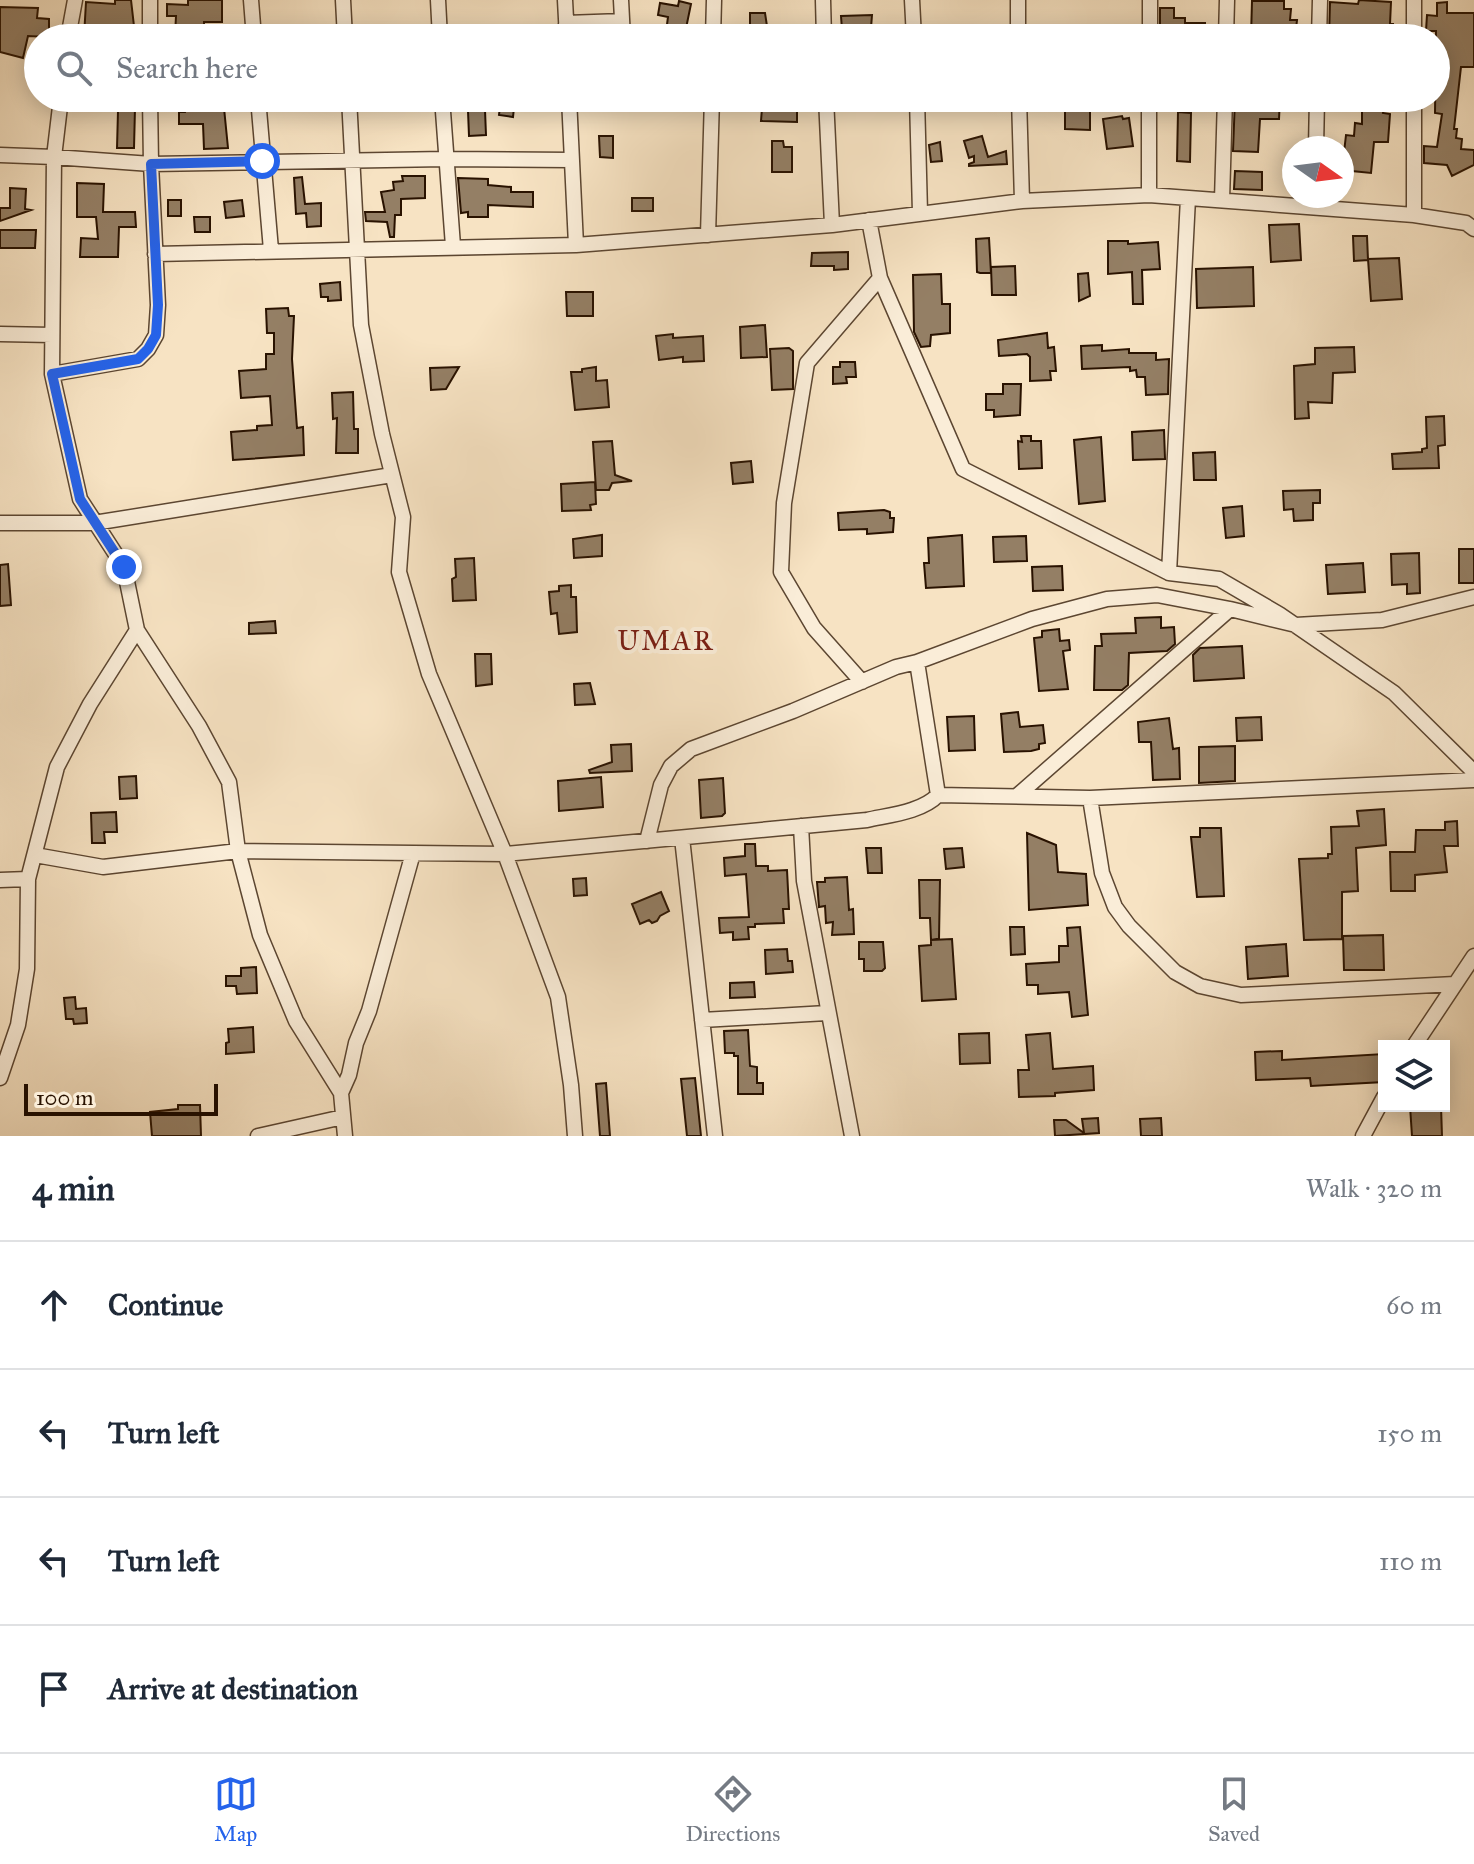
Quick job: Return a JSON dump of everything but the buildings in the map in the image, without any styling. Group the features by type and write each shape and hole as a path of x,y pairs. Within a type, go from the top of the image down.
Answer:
{"street":[{"path":"71,24 75,0"},
{"path":"150,0 150,24"},
{"path":"251,0 253,24"},
{"path":"343,0 344,24"},
{"path":"438,0 439,24"},
{"path":"565,0 567,24"},
{"path":"621,0 622,24"},
{"path":"713,24 714,0"},
{"path":"823,0 824,24"},
{"path":"912,0 913,24"},
{"path":"1018,0 1018,24"},
{"path":"1150,0 1150,24"},
{"path":"1226,24 1227,0"},
{"path":"1319,24 1320,0"},
{"path":"1414,0 1414,24"},
{"path":"606,24 622,21"},
{"path":"59,112 54,157 52,374 80,499 124,567 137,630 199,726 229,782 238,851 260,935 296,1021 341,1093 345,1136"},
{"path":"52,374 138,359 156,335 158,305 150,112"},
{"path":"259,112 271,250"},
{"path":"350,112 361,325 403,517 399,572 429,674 505,854 558,997 575,1136"},
{"path":"443,112 453,246"},
{"path":"569,112 576,245"},
{"path":"708,235 712,112"},
{"path":"827,112 832,225"},
{"path":"917,112 920,213"},
{"path":"1019,112 1022,201"},
{"path":"1149,112 1149,195"},
{"path":"1222,200 1225,112"},
{"path":"1316,136 1317,112"},
{"path":"1414,112 1414,215"},
{"path":"0,155 151,164 571,160"},
{"path":"155,254 576,245 832,225 1022,201 1149,195 1282,201"},
{"path":"1169,573 1188,198"},
{"path":"1354,207 1466,223 1474,229"},
{"path":"869,220 880,278 963,469 1169,573 1219,579 1296,625 1394,693 1474,772"},
{"path":"862,682 814,628 781,572 784,503 807,363 880,278"},
{"path":"0,334 52,335"},
{"path":"0,523 94,523 392,475"},
{"path":"647,841 661,785 671,766 691,749 896,667 1032,619 1107,599 1157,595 1296,625 1382,620 1474,597"},
{"path":"1018,795 1230,609"},
{"path":"0,1078 18,1025 27,969 28,879 57,767 90,704 137,630"},
{"path":"917,662 938,795"},
{"path":"35,855 103,867 238,851 505,854 867,820 915,808 931,802 938,795 1090,798 1474,780"},
{"path":"1090,798 1102,873 1115,907 1129,926 1175,972 1200,986 1241,995 1455,984"},
{"path":"801,826 804,881 852,1136"},
{"path":"682,838 715,1136"},
{"path":"341,1093 369,1011 413,853"},
{"path":"0,880 28,879"},
{"path":"1418,1040 1474,956"},
{"path":"702,1020 827,1013"},
{"path":"1363,1136 1378,1108"},
{"path":"258,1136 343,1117"}],"district":[{"name":"UMAR","path":"666,640"}],"route":[{"path":"124,567 80,499 52,374 138,359 156,335 158,305 151,164 262,161"}]}
